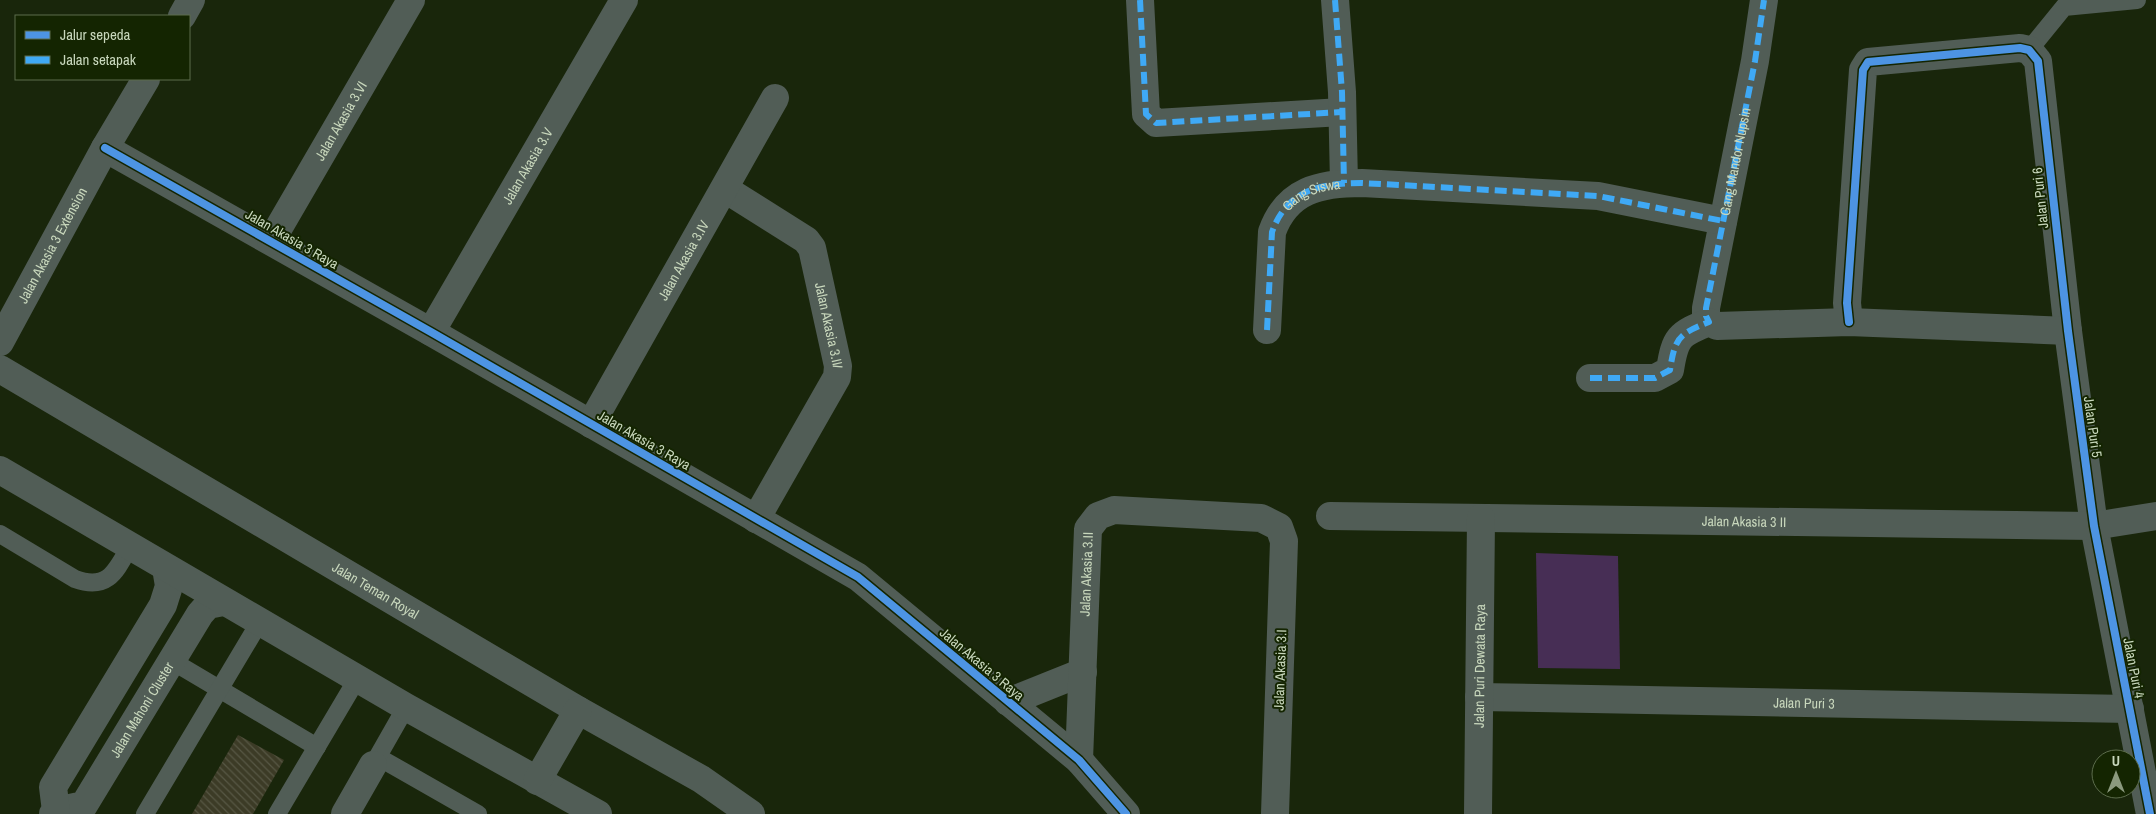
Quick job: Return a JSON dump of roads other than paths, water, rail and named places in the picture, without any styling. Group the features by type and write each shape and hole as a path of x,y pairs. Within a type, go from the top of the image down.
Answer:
{"street":[{"path":"183,15 192,0"},
{"name":"Jalan Akasia 3.VI","path":"271,241 411,0"},
{"name":"Jalan Akasia 3.V","path":"431,332 624,0"},
{"path":"1140,0 1146,114 1156,123 1342,112"},
{"name":"Gang Siswa","path":"1267,330 1272,232 1277,218 1288,205 1304,192 1344,183 1335,0"},
{"name":"Gang Mandor Nupsin","path":"1709,322 1706,316 1706,308 1755,61 1764,0"},
{"path":"1849,322 1848,294 1862,70 1868,62 2020,48 2033,56"},
{"name":"Jalan Puri 6","path":"2033,56 2068,332"},
{"name":"Jalan Akasia 3 Extension","path":"0,342 105,148 145,80"},
{"name":"Jalan Akasia 3.IV","path":"591,424 775,98"},
{"name":"Jalan Akasia 3 Raya","path":"105,148 431,332 858,577 1079,760 1126,814"},
{"path":"1344,183 1598,196 1723,221"},
{"name":"Jalan Akasia 3.III","path":"724,189 806,240 812,248 838,366 837,377 756,519"},
{"path":"1590,378 1655,378 1670,370 1673,350 1685,332 1709,322 1717,326 1849,322 2068,332"},
{"name":"Jalan Puri 5","path":"2068,332 2094,526"},
{"name":"Jalan Teman Royal","path":"0,369 572,720 701,779 752,814"},
{"path":"0,470 406,708 541,775 598,814"},
{"name":"Jalan Akasia 3.II","path":"1079,760 1088,529 1098,516 1114,510 1261,518 1279,527"},
{"name":"Jalan Akasia 3 II","path":"1330,516 2094,526 2156,516"},
{"name":"Jalan Puri Dewata Raya","path":"1478,814 1480,518"},
{"name":"Jalan Puri 4","path":"2094,526 2150,814"},
{"name":"Jalan Akasia 3.I","path":"1275,814 1284,541 1279,527"},
{"name":"Jalan Mahoni Cluster","path":"166,568 169,586 163,604 53,786 54,812 91,809 172,661 200,614 208,605 223,602"},
{"path":"1008,702 1083,672"},
{"name":"Jalan Puri 3","path":"1479,697 2130,709"},
{"path":"541,775 572,720"},
{"path":"345,814 376,761"}],"lane":[{"path":"2033,56 2064,7 2137,0"},
{"path":"0,534 76,580 89,585 111,577 130,546"},
{"path":"145,814 259,623"},
{"path":"172,661 317,747"},
{"path":"277,814 357,679"},
{"path":"406,708 376,761 478,814"}]}
